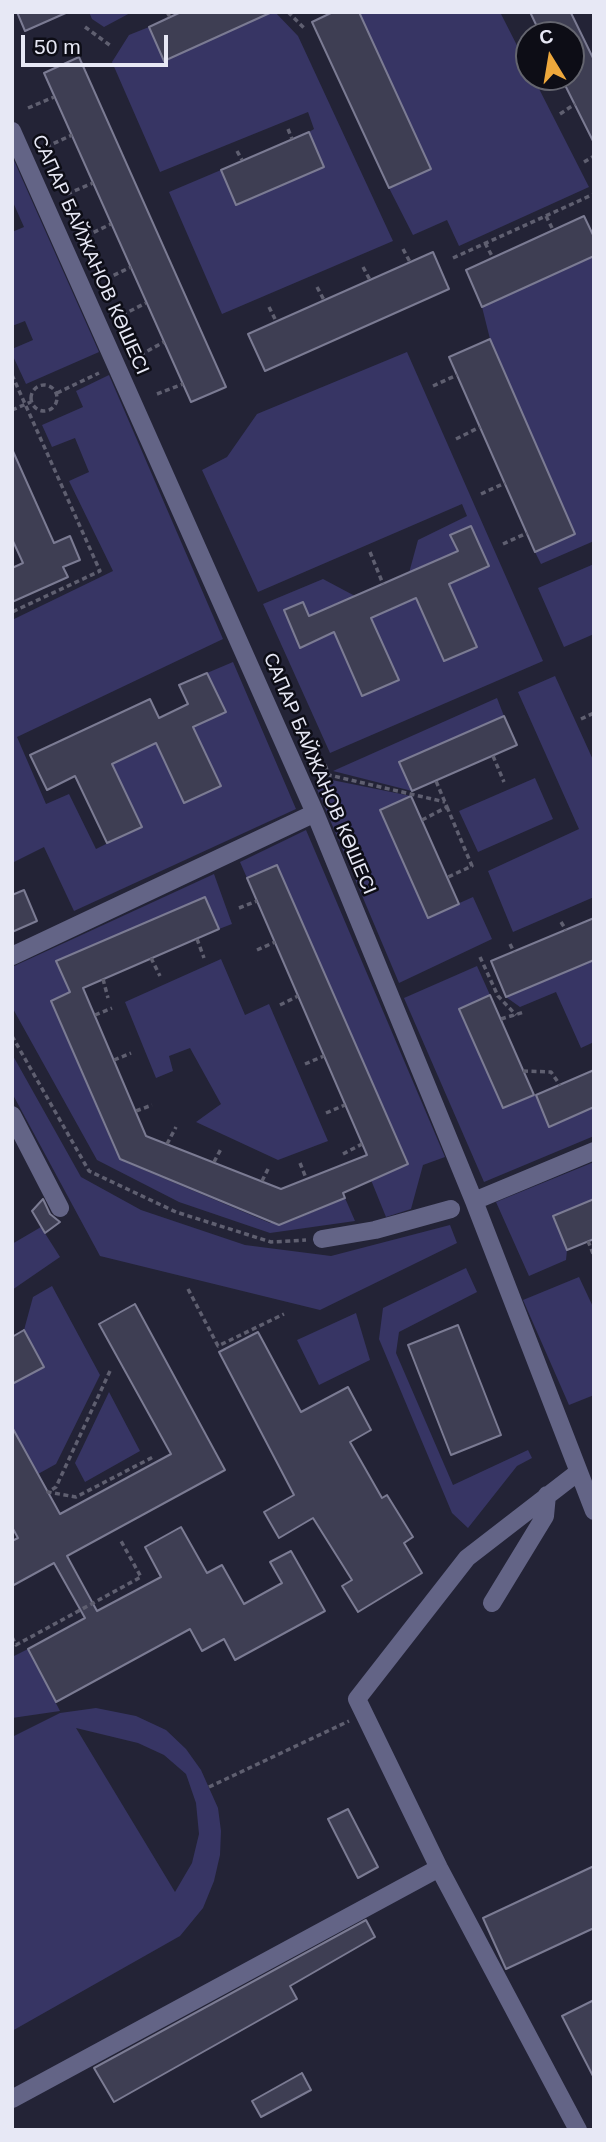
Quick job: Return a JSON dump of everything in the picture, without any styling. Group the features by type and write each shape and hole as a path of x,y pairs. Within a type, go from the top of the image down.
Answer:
{"street":[{"name":"САПАР БАЙЖАНОВ КӨШЕСІ","path":"12,131 315,813 474,1201 568,1442 577,1473 594,1511"},
{"path":"12,956 315,813"},
{"path":"12,1115 60,1208"},
{"path":"474,1201 594,1151"},
{"path":"322,1239 375,1230 452,1209"},
{"path":"577,1473 467,1558 357,1699 439,1868 578,2130"},
{"path":"492,1603 545,1516 547,1495"},
{"path":"12,2099 439,1868"}],"path":[{"path":"167,12 170,18"},
{"path":"288,12 305,29"},
{"path":"85,27 111,46"},
{"path":"28,108 54,97"},
{"path":"559,114 575,104"},
{"path":"288,129 292,139"},
{"path":"46,147 72,135"},
{"path":"237,151 242,160"},
{"path":"584,162 594,156"},
{"path":"67,194 93,183"},
{"path":"453,258 594,194"},
{"path":"546,216 553,230"},
{"path":"86,236 111,224"},
{"path":"485,243 493,258"},
{"path":"403,249 410,262"},
{"path":"106,279 131,267"},
{"path":"363,267 370,279"},
{"path":"317,287 324,300"},
{"path":"122,316 146,303"},
{"path":"269,307 276,321"},
{"path":"140,355 164,342"},
{"path":"57,393 117,365"},
{"path":"12,375 100,571 12,612"},
{"path":"433,386 457,375"},
{"path":"157,394 183,384"},
{"path":"46,385 57,393 57,400 49,411 35,408 31,402 34,390 40,386 46,385"},
{"path":"12,410 31,402"},
{"path":"456,439 481,427"},
{"path":"481,494 505,483"},
{"path":"503,544 527,533"},
{"path":"370,552 383,584"},
{"path":"581,719 594,713"},
{"path":"493,756 504,782"},
{"path":"325,765 329,775 446,804"},
{"path":"436,781 472,866 447,877"},
{"path":"422,820 446,804"},
{"path":"239,908 257,901"},
{"path":"561,922 566,930"},
{"path":"197,939 204,957"},
{"path":"257,950 275,942"},
{"path":"510,944 514,951"},
{"path":"480,957 498,996 516,1015"},
{"path":"151,958 160,976"},
{"path":"103,979 108,998"},
{"path":"280,1005 298,996"},
{"path":"95,1015 112,1008"},
{"path":"500,1018 524,1012"},
{"path":"12,1036 89,1171 176,1212 271,1242 322,1239"},
{"path":"114,1060 131,1053"},
{"path":"305,1064 324,1056"},
{"path":"523,1071 551,1072 560,1085"},
{"path":"136,1111 152,1105"},
{"path":"326,1113 345,1105"},
{"path":"167,1144 176,1127"},
{"path":"343,1154 362,1144"},
{"path":"214,1162 222,1147"},
{"path":"300,1163 306,1178"},
{"path":"262,1181 269,1167"},
{"path":"588,1241 594,1256"},
{"path":"188,1289 218,1346 284,1314"},
{"path":"110,1371 56,1487 48,1492 76,1497 156,1456"},
{"path":"12,1637 16,1645 141,1577 121,1541"},
{"path":"209,1787 364,1714"}],"shaded area":[{"path":"89,12 132,12 104,27 92,19"},
{"path":"259,12 275,12 298,36 393,241 222,314 169,192 221,170 236,204 323,167 309,132 314,129 308,112 160,172 112,62 129,35 149,27 165,61 261,17"},
{"path":"359,12 500,12 515,41 515,91 540,91 589,187 459,246 447,220 413,235 389,188 431,169"},
{"path":"12,156 99,352 26,384 12,354 12,349 33,340 25,321 12,326 12,232 24,227 12,200"},
{"path":"594,256 594,541 541,564 535,552 575,534 490,339 482,307"},
{"path":"407,352 543,661 330,753 263,604 323,579 355,596 309,616 284,611 300,647 334,632 362,696 399,680 371,618 416,598 443,661 477,647 449,584 489,566 471,526 451,535 457,551 409,573 418,540 467,516 462,504 258,592 202,470 227,457 257,414"},
{"path":"109,375 223,639 17,737 46,804 69,794 96,849 142,826 112,764 156,743 221,785 193,727 226,712 207,673 233,662 296,809 74,911 44,847 12,863 12,620 113,571 69,481 89,472 75,438 52,447 42,425 83,407 76,391"},
{"path":"594,564 594,634 564,647 538,588"},
{"path":"555,676 594,762 594,897 513,932 488,871 579,829 518,692"},
{"path":"497,698 504,716 399,762 412,791 333,771"},
{"path":"322,778 411,796 380,810 428,917 473,897 492,939 399,983 314,782"},
{"path":"535,778 553,819 478,852 459,811"},
{"path":"306,830 445,1157 423,1165 411,1209 386,1217 371,1180 408,1163 277,865 247,878 240,862"},
{"path":"214,874 232,924 219,929 205,897 57,961 70,992 51,1001 116,1152 125,1162 270,1223 289,1222 345,1198 355,1221 270,1233 179,1202 97,1160 12,1007 12,967"},
{"path":"221,959 245,1015 269,1004 328,1141 278,1160 196,1122 221,1104 190,1048 169,1056 173,1071 156,1078 125,1002"},
{"path":"594,960 594,1042 581,1048 556,992 520,1007 506,997"},
{"path":"477,966 490,995 459,1009 503,1108 536,1095 549,1126 594,1107 594,1136 484,1182 404,998"},
{"path":"12,1054 81,1177 141,1210 245,1245 331,1256 450,1225 457,1243 320,1310 100,1256 12,1093"},
{"path":"594,1162 594,1199 553,1216 567,1250 566,1260 529,1276 496,1202"},
{"path":"41,1227 60,1257 12,1290 12,1244"},
{"path":"466,1268 477,1292 399,1332 396,1353 453,1485 528,1450 532,1458 517,1466 468,1528 452,1513 379,1339 383,1308"},
{"path":"579,1277 594,1309 594,1395 569,1405 523,1300"},
{"path":"52,1286 100,1375 56,1464 38,1474 12,1427 12,1384 44,1367 24,1330 33,1297"},
{"path":"356,1313 370,1360 319,1385 297,1340"},
{"path":"109,1392 140,1451 85,1482 75,1463"},
{"path":"28,1649 60,1711 12,1718 12,1657"},
{"path":"96,1708 136,1716 166,1730 186,1749 201,1770 218,1808 220,1855 214,1881 203,1908 180,1936 12,2031 12,1737 60,1713","holes":["76,1728 138,1743 164,1755 186,1774 196,1803 199,1834 192,1863 175,1892"]}],"building":[{"path":"17,12 68,12 25,31"},
{"path":"181,12 272,12 164,61 149,27"},
{"path":"333,12 359,12 431,169 389,188 312,22"},
{"path":"530,12 571,13 575,21 534,21"},
{"path":"585,42 594,60 594,143 568,91 585,91"},
{"path":"79,57 226,387 191,402 44,73"},
{"path":"309,132 324,167 236,205 221,170"},
{"path":"584,216 594,237 594,256 482,307 466,270"},
{"path":"433,252 449,289 265,371 248,334"},
{"path":"490,339 575,534 535,552 449,357"},
{"path":"12,449 54,543 70,536 80,560 63,567 68,577 12,602 12,568 23,563 12,539"},
{"path":"471,526 489,566 449,584 477,647 444,661 416,598 371,618 399,680 362,696 334,632 300,648 284,610 303,602 309,616 458,551 450,535"},
{"path":"207,673 226,712 193,727 221,786 184,803 156,743 112,764 142,827 107,843 75,776 47,790 30,755 150,699 159,718 188,704 179,685"},
{"path":"504,716 517,745 412,791 399,762"},
{"path":"411,796 459,904 428,918 380,810"},
{"path":"277,865 408,1164 343,1193 345,1198 279,1225 120,1159 51,1001 70,992 56,961 205,897 219,929 83,988 146,1136 281,1189 367,1155 247,878"},
{"path":"24,890 37,921 12,932 12,895"},
{"path":"594,918 594,960 506,997 491,961"},
{"path":"490,995 534,1095 503,1108 459,1009"},
{"path":"594,1070 594,1107 549,1127 536,1095"},
{"path":"43,1199 50,1214 60,1222 45,1233 32,1211"},
{"path":"594,1199 594,1239 567,1250 553,1216"},
{"path":"135,1304 225,1470 67,1556 97,1611 161,1577 145,1547 181,1527 207,1573 222,1565 244,1604 282,1583 270,1562 291,1551 325,1611 235,1660 224,1639 202,1651 190,1629 56,1702 28,1649 85,1618 54,1563 12,1586 12,1541 18,1538 12,1527 12,1427 60,1514 171,1454 99,1324"},
{"path":"458,1325 501,1435 451,1455 408,1345"},
{"path":"24,1330 44,1367 12,1384 12,1337"},
{"path":"258,1332 301,1412 348,1387 371,1430 350,1442 382,1498 387,1495 413,1537 404,1543 422,1573 358,1612 342,1586 352,1580 313,1518 279,1538 264,1512 294,1495 219,1352"},
{"path":"348,1809 378,1867 358,1878 328,1819"},
{"path":"594,1866 594,1928 506,1969 483,1918"},
{"path":"366,1920 375,1937 290,1986 297,1999 114,2102 94,2068"},
{"path":"594,2000 594,2078 562,2016"},
{"path":"302,2073 311,2090 261,2117 252,2101"}]}
